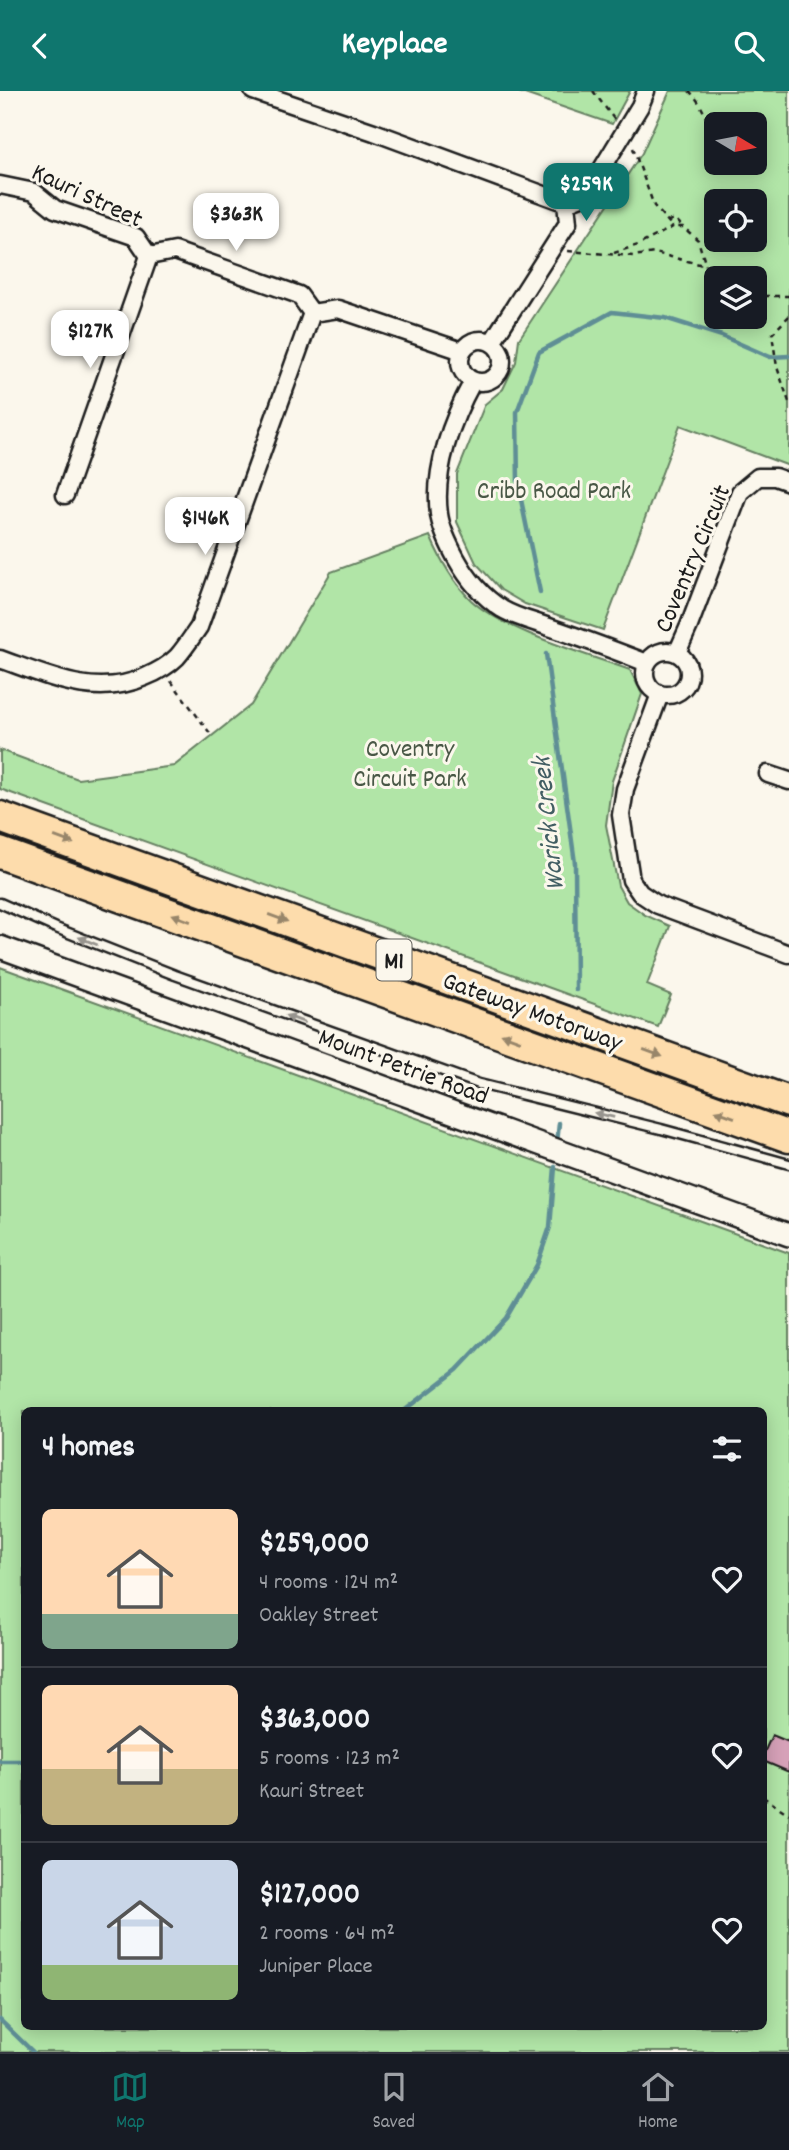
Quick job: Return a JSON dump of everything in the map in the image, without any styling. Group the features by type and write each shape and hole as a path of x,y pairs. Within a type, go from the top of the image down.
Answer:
{"highway":[{"name":"Gateway Motorway","path":"0,817 789,1102"},
{"name":"Gateway Motorway","path":"0,853 789,1137"}],"street":[{"path":"253,91 566,202 586,195 640,106 646,91"},
{"name":"Kauri Street","path":"0,186 34,192 55,208 136,237 149,256 175,251 299,295 312,313"},
{"path":"492,342 568,223 566,202"},
{"path":"65,495 149,256"},
{"path":"0,659 89,688 137,681 162,670 177,657 199,627 312,313 338,309 462,351"},
{"path":"476,340 492,342 502,355 500,371 489,381 473,381 461,368 462,351 476,340"},
{"path":"473,381 453,426 439,485 439,514 449,544 463,570 481,592 502,609 647,663"},
{"name":"Coventry Circuit","path":"677,653 740,492 758,477 775,477 789,482"},
{"path":"660,652 677,653 687,665 687,681 676,693 660,694 646,681 647,663 660,652"},
{"path":"660,694 625,789 621,815 631,880 640,893 658,905 789,954"},
{"path":"768,774 789,781"},
{"name":"Mount Petrie Road","path":"0,947 789,1235"}],"lane":[{"path":"0,903 162,971 479,1084 789,1164"}],"path":[{"path":"593,91 623,133"},
{"path":"689,91 696,97 704,114"},
{"path":"632,148 654,206 673,227"},
{"path":"668,221 675,219 698,240 706,266"},
{"path":"611,254 638,245 673,227 683,227"},
{"path":"562,250 633,256 655,253 704,266"},
{"path":"767,296 789,296"},
{"path":"789,316 772,334 777,367 789,402"},
{"path":"162,670 212,736"},
{"path":"767,1800 789,1814"}],"green space":[{"path":"516,91 630,91 612,124"},
{"name":"Cribb Road Park","path":"670,91 789,91 789,466 680,425 603,630 525,604 501,590 476,563 457,522 457,474 485,404 503,389 516,362 519,339 642,153"},
{"name":"Coventry Circuit Park","path":"430,536 458,586 471,600 524,632 630,670 642,694 612,781 606,825 618,886 627,902 645,915 670,926 647,985 671,995 658,1027 0,789 0,750 78,779 174,766 251,705 331,572"},
{"path":"0,967 789,1253 789,2052 0,2052"}],"building":[{"path":"772,1735 789,1742 789,1772 767,1763 767,1746"}],"waterway":[{"name":"Warick Creek","path":"540,592 518,485 517,412 539,352 612,312 665,318 722,336 770,357 789,356"},
{"name":"Warick Creek","path":"546,654 575,863 576,990"},
{"name":"Warick Creek","path":"557,1143 559,1123"},
{"name":"Warick Creek","path":"409,1407 457,1370 506,1318 537,1265 550,1227 555,1167"},
{"name":"Warick Creek","path":"0,1761 21,1761"},
{"path":"0,2020 33,2052"}]}
